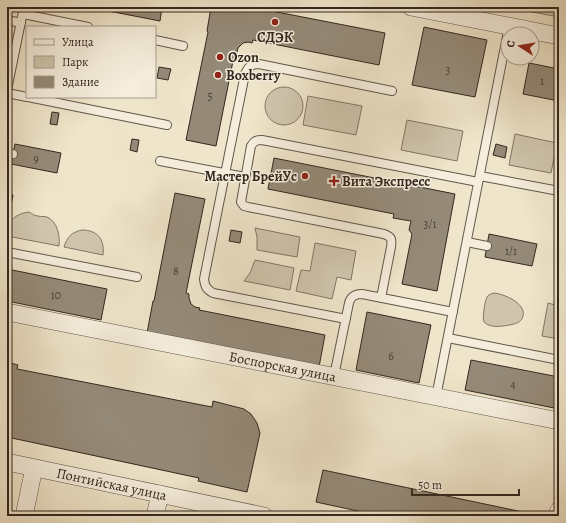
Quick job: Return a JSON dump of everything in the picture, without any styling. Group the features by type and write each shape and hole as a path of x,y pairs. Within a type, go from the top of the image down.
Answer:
{"street":[{"path":"411,7 509,26"},
{"path":"540,32 559,36"},
{"name":"Боспорская улица","path":"7,312 559,421"},
{"name":"Понтийская улица","path":"7,462 264,516"},
{"path":"24,516 34,468"},
{"path":"155,516 160,494"},
{"path":"557,516 559,510"}],"lane":[{"path":"7,90 24,11 84,26"},
{"path":"7,20 21,23"},
{"path":"156,40 182,46"},
{"path":"346,319 213,293 208,290 204,279 225,173 245,74 253,64 392,91"},
{"path":"436,397 501,66"},
{"path":"7,93 26,97"},
{"path":"33,98 167,125"},
{"path":"381,298 392,241 389,236 244,206 241,202 253,142 262,140 479,179 559,191"},
{"path":"160,161 245,177"},
{"path":"467,242 487,246"},
{"path":"7,252 137,277"},
{"path":"334,376 351,298 356,294 453,312"},
{"path":"448,338 559,360"}],"green space":[{"path":"506,7 559,7 559,17"},
{"path":"280,87 288,87 295,90 300,95 303,106 300,117 295,122 288,125 280,125 273,122 268,117 265,110 265,102 268,95 273,90"},
{"path":"308,96 362,106 356,135 303,125"},
{"path":"407,120 463,131 457,161 401,150"},
{"path":"515,134 557,143 551,173 509,165"},
{"path":"29,212 36,216 47,217 54,222 59,234 59,246 7,236 7,228 11,220 20,214"},
{"path":"255,228 300,237 297,257 257,250"},
{"path":"87,230 99,236 103,244 103,255 64,247 70,236 75,232"},
{"path":"315,243 356,251 351,280 337,277 332,299 296,291 301,270 310,271"},
{"path":"255,260 294,268 290,290 244,281 250,273"},
{"path":"494,293 508,297 518,303 523,311 521,320 507,326 490,326 484,322 486,299 490,294"},
{"path":"548,303 559,306 559,339 542,336"}],"building":[{"path":"88,7 162,7 160,21"},
{"path":"211,7 251,7 385,33 379,65 253,40 252,43 243,43 238,48 237,52 235,51 216,146 186,140 208,32"},
{"path":"424,27 487,40 475,97 412,85"},
{"path":"540,65 559,69 559,101 523,94 528,66"},
{"path":"159,67 171,69 168,80 157,78"},
{"path":"52,112 59,113 57,125 50,124"},
{"path":"132,139 139,140 137,152 130,150"},
{"path":"15,144 61,153 57,173 11,164"},
{"path":"496,144 507,147 505,158 493,155"},
{"path":"274,158 455,194 437,291 402,284 412,234 409,230 411,221 393,218 394,214 268,189"},
{"path":"175,193 205,199 186,293 189,294 191,304 200,308 199,310 325,335 319,367 147,333"},
{"path":"7,194 13,195 11,206 7,205"},
{"path":"231,230 242,232 240,243 229,241"},
{"path":"489,234 537,244 532,266 485,257"},
{"path":"7,269 107,289 101,320 7,301"},
{"path":"367,312 431,325 419,383 356,370"},
{"path":"471,360 559,377 559,409 465,390"},
{"path":"7,362 18,365 17,369 212,407 213,401 244,409 251,414 257,423 260,433 247,492 198,481 199,478 7,437"},
{"path":"323,470 537,516 381,516 316,502"}],"place":[{"name":"СДЭК","path":"275,22"},
{"name":"Ozon","path":"220,57"},
{"name":"Boxberry","path":"218,75"},
{"name":"Мастер БрейУc","path":"305,176"},
{"name":"Вита Экспресс","path":"334,181"}]}
